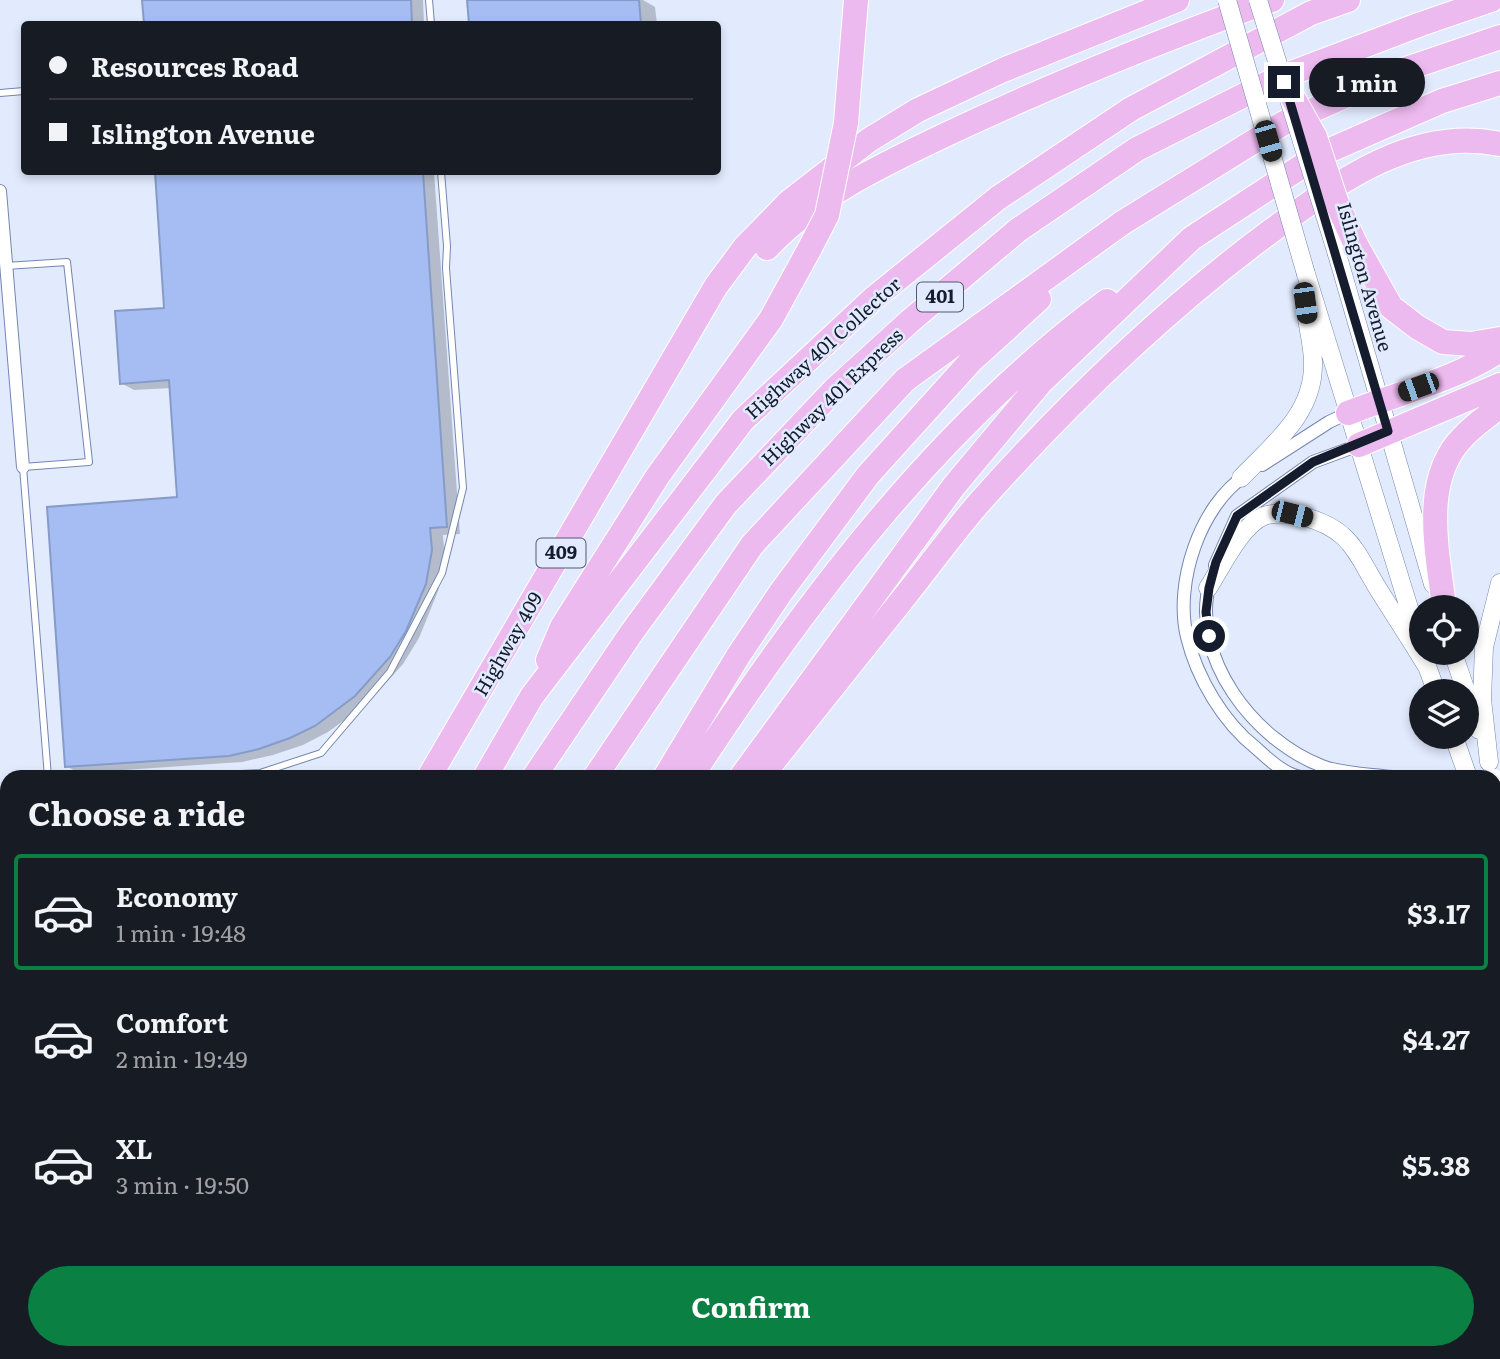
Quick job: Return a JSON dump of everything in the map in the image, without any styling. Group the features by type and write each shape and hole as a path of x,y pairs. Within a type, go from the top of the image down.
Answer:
{"highway":[{"path":"532,696 562,627 657,477 771,319 827,215 845,122 856,0"},
{"path":"693,329 716,286 745,247 789,202 869,140 918,110 1003,70 1177,0"},
{"path":"693,329 780,233 825,198 869,172 1012,104 1177,35 1272,0"},
{"name":"Highway 401 Collector","path":"489,770 532,696 743,420 874,298 998,198 1130,109 1311,13 1348,0"},
{"name":"Highway 401 Express","path":"539,770 632,632 726,504 835,390 910,321 1018,230 1137,149 1276,79 1492,0"},
{"name":"Highway 401 Express","path":"599,770 752,545 905,380 1122,223 1282,124 1404,70 1500,37"},
{"path":"1284,82 1315,137 1336,201 1346,249 1391,307 1443,342 1471,344 1500,339"},
{"path":"696,770 736,709 839,568 961,429 1070,328 1192,238 1319,155 1442,101 1500,83"},
{"path":"767,770 976,506 1070,405 1220,269 1292,216 1350,178 1396,154 1432,143 1467,139 1500,144"},
{"path":"670,770 738,656 781,592 868,475 971,361 1122,223"},
{"path":"746,770 962,475 1041,382 1192,238"},
{"name":"Highway 409","path":"433,770 693,329"},
{"path":"1348,413 1439,379 1487,359 1500,350"},
{"path":"1359,445 1500,385"},
{"path":"1441,595 1436,519 1439,478 1450,452 1462,437 1500,406"}],"main road":[{"path":"1227,0 1306,274 1409,609"},
{"path":"1258,0 1284,82"},
{"name":"Islington Avenue","path":"1346,249 1379,401 1438,595"},
{"path":"1241,478 1299,415 1309,399 1313,364 1305,303 1306,274"},
{"path":"1209,588 1245,531 1264,516 1292,514 1324,522 1338,531 1357,551 1377,588 1409,635"},
{"path":"1492,770 1482,699 1484,647 1500,583"},
{"path":"1479,731 1492,770"},
{"path":"1458,749 1466,770"}],"street":[{"path":"0,191 23,467"},
{"path":"1285,770 1243,738 1210,692 1195,661 1186,635 1183,606 1192,551 1202,526 1220,499 1241,478 1329,422 1348,413"},
{"path":"1348,770 1323,766 1290,749 1252,719 1237,700 1216,660 1206,612 1216,562 1237,516 1313,462 1359,445"}],"lane":[{"path":"429,0 430,21"},
{"path":"0,93 21,91"},
{"path":"269,770 321,753 390,672 442,573 463,488 441,175"},
{"path":"6,266 67,262 89,462 23,467 47,770"}],"building":[{"path":"142,0 411,0 412,21 144,21"},
{"path":"467,0 639,0 641,21 469,21"},
{"path":"155,175 423,175 447,527 430,528 432,550 426,584 406,631 390,657 355,696 315,726 259,749 229,756 65,767 47,507 177,497 169,380 120,384 115,311 164,308"}],"route":[{"path":"1209,636 1206,612 1209,588 1216,562 1237,516 1313,462 1388,431 1284,82"}]}
